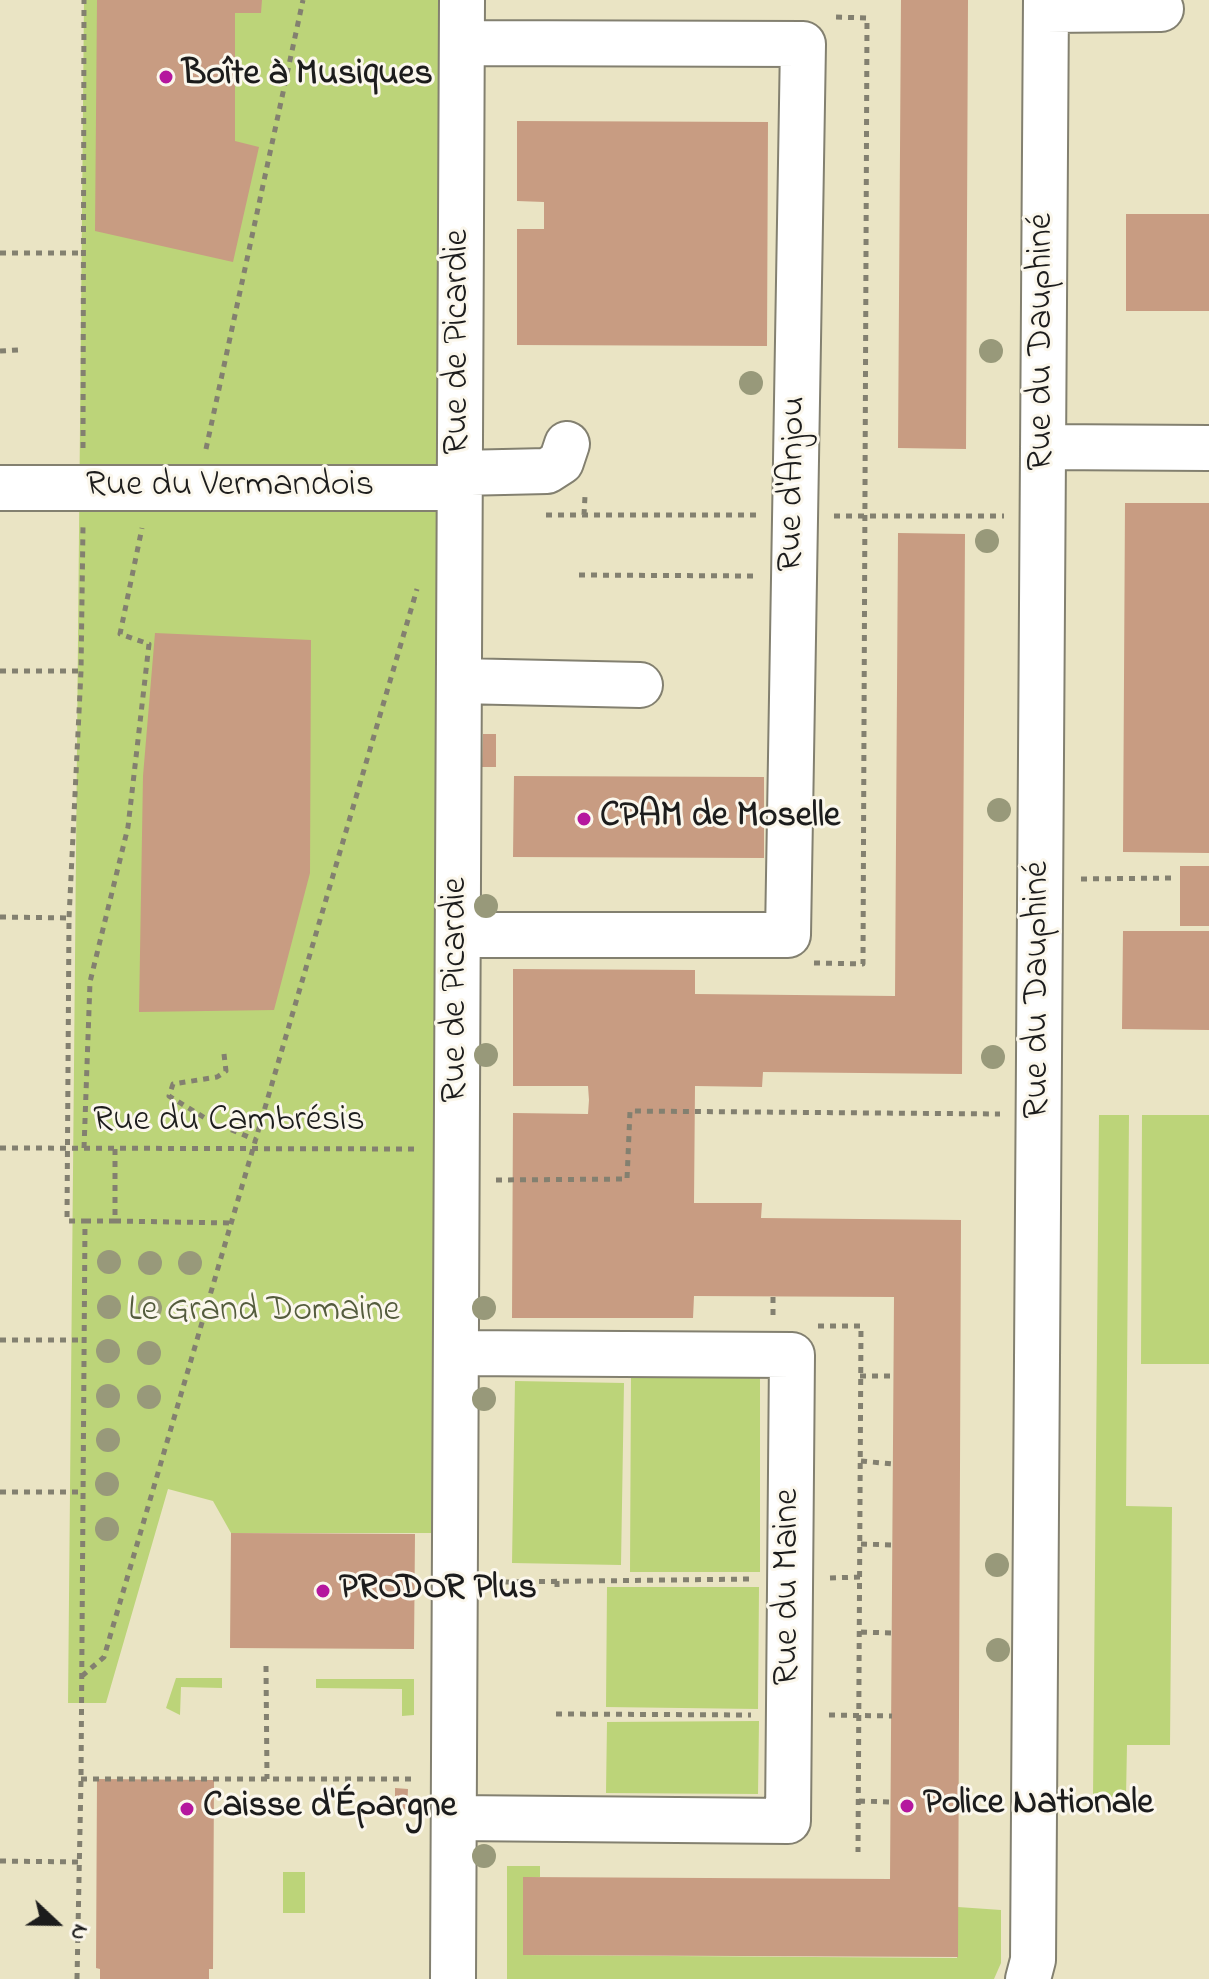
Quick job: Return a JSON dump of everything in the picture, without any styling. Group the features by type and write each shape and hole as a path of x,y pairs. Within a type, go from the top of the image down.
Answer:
{"street":[{"name":"Rue de Picardie","path":"453,1979 462,0"},
{"path":"1046,5 1161,9"},
{"name":"Rue du Dauphiné","path":"1028,1979 1033,1960 1046,5"},
{"path":"462,43 803,44"},
{"name":"Rue d'Anjou","path":"788,935 803,44"},
{"name":"Rue du Vermandois","path":"0,488 198,488 460,481 547,471 561,462 567,444"},
{"path":"1043,447 1209,448"},
{"path":"459,681 640,685"},
{"path":"458,935 788,935"},
{"name":"Rue du Maine","path":"454,1802 788,1821 792,1355 456,1353"}],"path":[{"path":"84,0 81,671 69,918 67,1221 232,1223"},
{"path":"198,488 303,0"},
{"path":"788,935 788,963 863,964 867,18 804,17 803,44"},
{"path":"0,253 83,253"},
{"path":"0,351 18,350"},
{"path":"84,1148 90,982 128,827 149,644 120,634 145,514"},
{"path":"579,575 794,576"},
{"path":"82,1676 104,1657 410,604 422,577"},
{"path":"0,671 81,671"},
{"path":"1072,879 1171,878"},
{"path":"0,917 69,918"},
{"path":"224,1054 226,1071 217,1077 173,1084 169,1096 210,1121 256,1140"},
{"name":"Rue du Cambrésis","path":"0,1148 253,1149 627,1179 630,1111 1014,1114"},
{"path":"115,1148 115,1221"},
{"path":"77,1979 85,1221"},
{"path":"817,1326 861,1326 858,1852"},
{"path":"0,1340 84,1340"},
{"path":"860,1376 894,1376"},
{"path":"861,1461 893,1464"},
{"path":"0,1492 83,1492"},
{"path":"861,1544 893,1545"},
{"path":"503,1582 861,1577"},
{"path":"557,1581 557,1593"},
{"path":"861,1632 892,1633"},
{"path":"266,1666 267,1779"},
{"path":"556,1714 892,1716"},
{"path":"81,1779 414,1779 434,1785 454,1802"},
{"path":"859,1801 891,1802"},
{"path":"0,1861 79,1862"}],"green space":[{"name":"Le Grand Domaine","path":"84,0 462,0 455,1533 231,1533 213,1501 168,1489 106,1703 68,1703"},
{"path":"1099,1115 1129,1115 1126,1506 1172,1507 1170,1745 1127,1745 1126,1797 1093,1797"},
{"path":"1142,1115 1209,1115 1209,1364 1141,1364"},
{"path":"631,1377 760,1377 760,1572 630,1572"},
{"path":"515,1381 624,1383 621,1565 512,1563"},
{"path":"607,1587 759,1587 758,1709 606,1707"},
{"path":"176,1678 222,1678 222,1688 181,1687 180,1715 166,1708"},
{"path":"316,1679 414,1679 414,1715 402,1716 402,1689 316,1688"},
{"path":"759,1721 758,1794 606,1793 607,1722"},
{"path":"507,1866 540,1866 540,1877 523,1878 523,1955 957,1958 958,1907 1001,1910 1001,1963 994,1979 507,1979"},
{"path":"283,1872 305,1872 305,1913 283,1913"}],"building":[{"name":"Boîte à Musiques","path":"97,0 262,0 261,13 235,13 235,141 259,147 233,262 95,231"},
{"path":"901,0 968,0 966,449 898,448"},
{"path":"517,121 768,122 767,346 517,345 517,229 544,229 544,202 517,201"},
{"path":"1126,214 1209,214 1209,311 1126,311"},
{"path":"1125,503 1209,503 1209,853 1123,852"},
{"path":"898,533 965,534 962,1074 763,1072 762,1087 695,1086 694,1203 762,1203 761,1218 961,1220 958,1957 523,1955 523,1877 890,1879 894,1297 694,1296 693,1318 512,1318 513,1113 588,1114 589,1100 588,1086 513,1086 513,969 695,970 695,994 895,996"},
{"path":"155,633 311,640 310,873 274,1010 139,1012 143,776"},
{"path":"483,734 496,734 496,767 482,767"},
{"path":"514,776 764,777 764,858 513,857"},
{"path":"1180,866 1209,866 1209,926 1180,926"},
{"path":"1123,931 1209,931 1209,1030 1122,1029"},
{"name":"PRODOR Plus","path":"231,1533 415,1534 414,1649 230,1648"},
{"path":"97,1779 214,1780 213,1969 209,1969 209,1979 100,1979 100,1969 96,1968"},
{"path":"395,1788 408,1789 407,1809 395,1810"}],"place":[{"name":"Boîte à Musiques","path":"166,77"},
{"name":"CPAM de Moselle","path":"584,819"},
{"name":"PRODOR Plus","path":"323,1591"},
{"name":"Police Nationale","path":"907,1806"},
{"name":"Caisse d'Épargne","path":"187,1809"}]}
